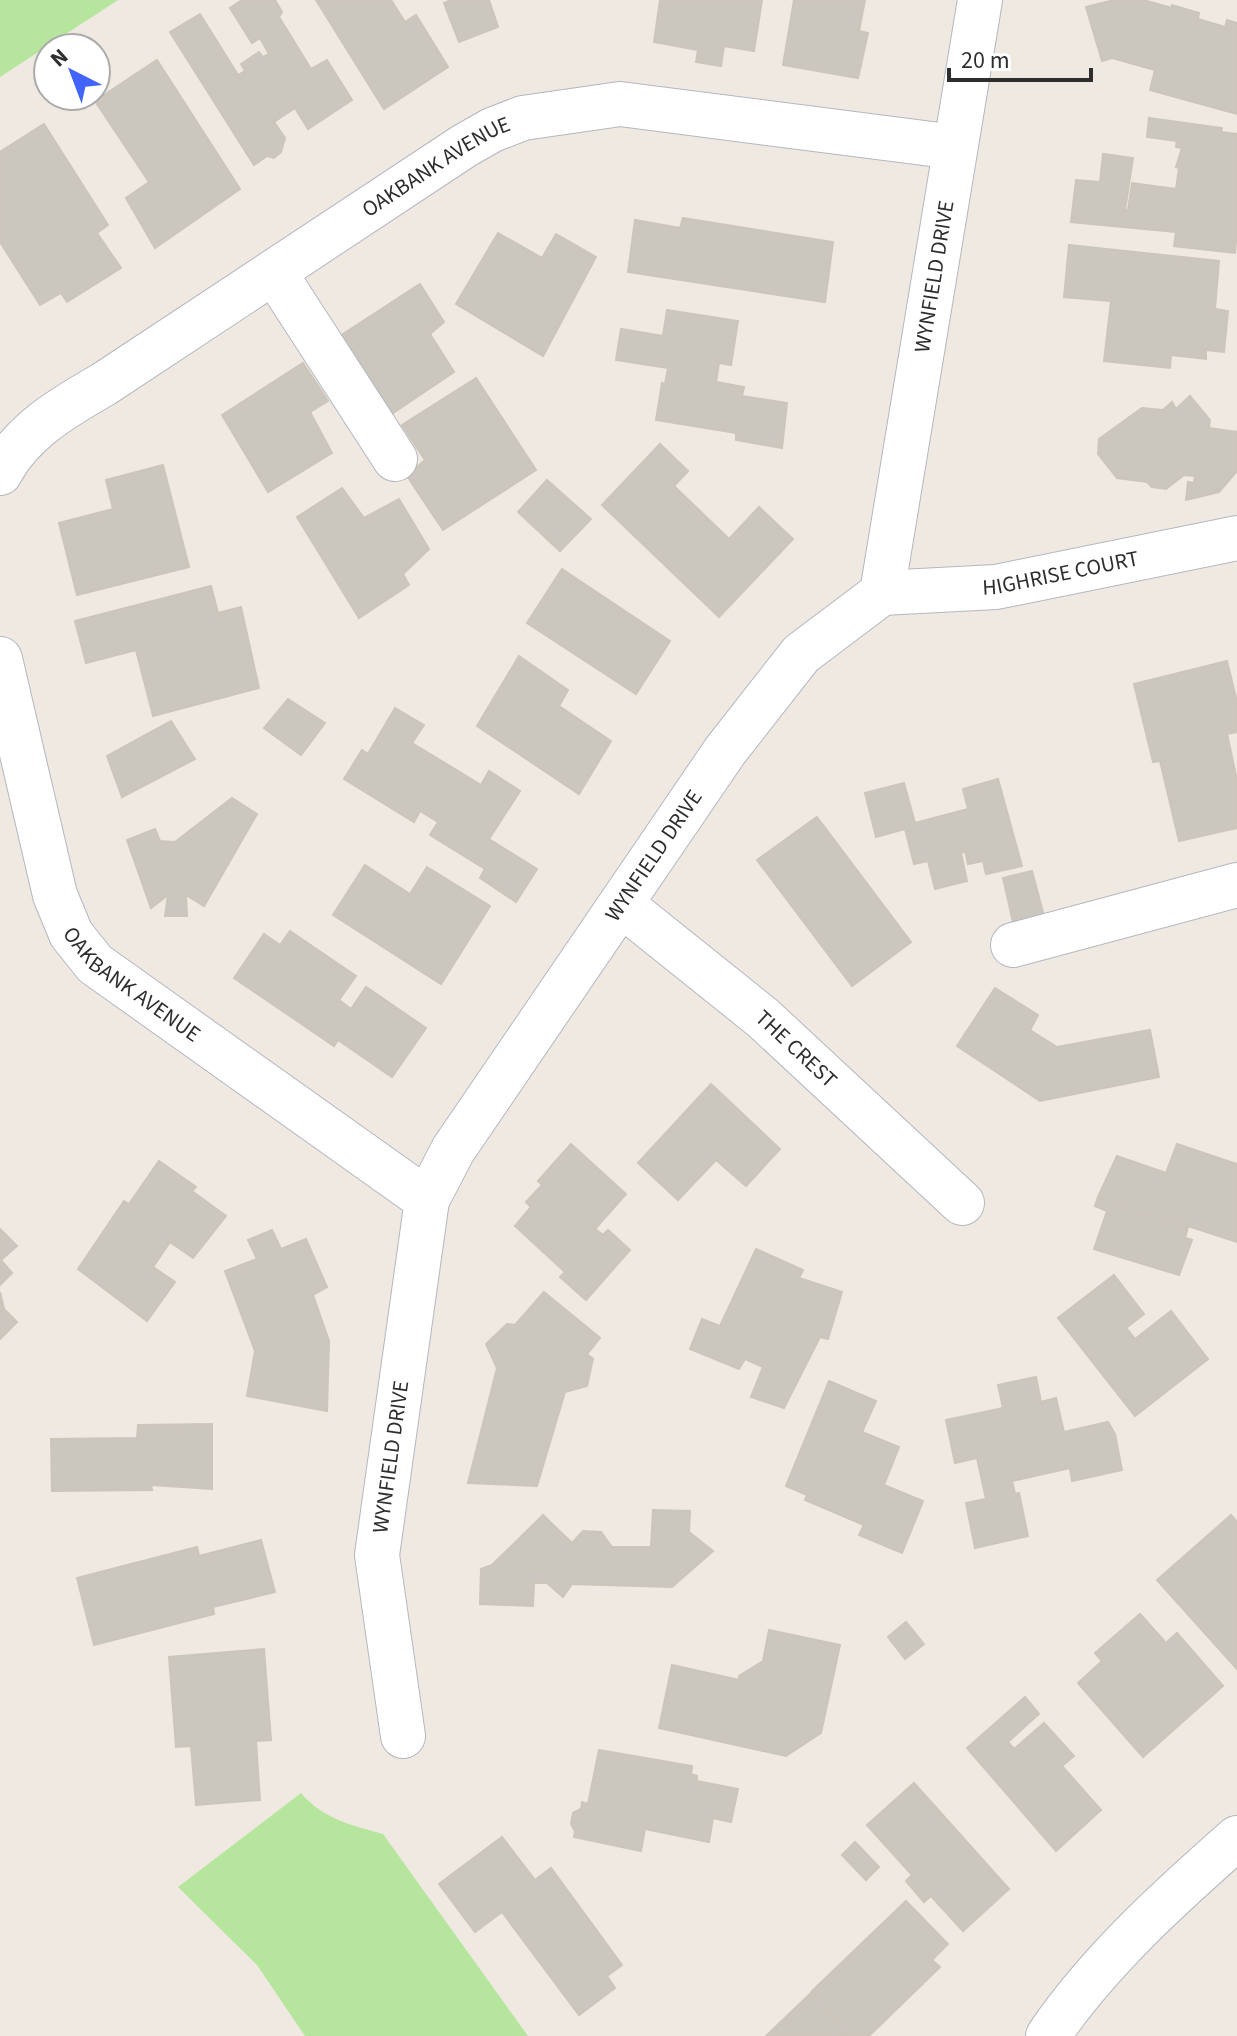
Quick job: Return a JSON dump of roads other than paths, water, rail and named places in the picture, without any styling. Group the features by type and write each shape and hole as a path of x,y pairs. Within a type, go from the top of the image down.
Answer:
{"street":[{"name":"WYNFIELD DRIVE","path":"403,1736 377,1555 427,1200 453,1150 725,751 801,654 882,593 980,0"},
{"name":"OAKBANK AVENUE","path":"0,473 7,459 33,430 67,405 104,384 492,130 523,118 620,104 955,147"},
{"path":"274,272 395,459"},
{"name":"HIGHRISE COURT","path":"882,593 996,587 1237,538"},
{"name":"OAKBANK AVENUE","path":"0,659 55,895 71,934 95,964 427,1200"},
{"path":"1013,945 1237,885"},
{"name":"THE CREST","path":"622,905 763,1018 962,1203"},
{"path":"1048,2036 1100,1972 1144,1925 1237,1838"}]}
